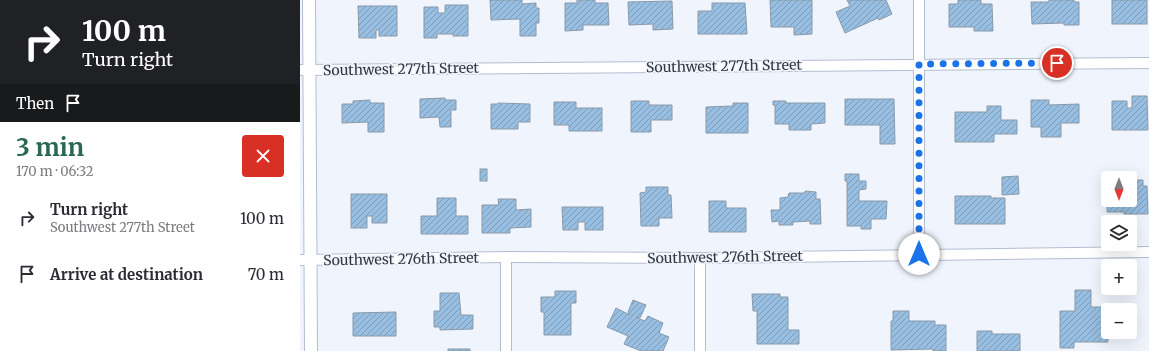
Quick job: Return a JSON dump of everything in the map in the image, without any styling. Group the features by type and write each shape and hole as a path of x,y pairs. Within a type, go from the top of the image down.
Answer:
{"street":[{"path":"309,0 305,70 305,260 310,351"},
{"path":"919,0 919,254"},
{"name":"Southwest 277th Street","path":"305,70 1149,63"},
{"name":"Southwest 276th Street","path":"305,260 506,257 700,258 1149,252"},
{"path":"506,257 506,351"},
{"path":"700,258 700,351"}],"building":[{"path":"490,0 522,0 522,4 536,3 536,8 539,8 539,23 536,23 536,36 520,36 520,19 491,20"},
{"path":"577,0 595,0 595,3 608,3 609,25 583,25 583,30 565,31 565,3 577,3"},
{"path":"770,0 812,0 812,34 794,35 794,27 771,27"},
{"path":"847,0 886,0 892,14 879,20 878,18 845,33 836,12 850,6"},
{"path":"958,0 981,0 981,4 992,4 993,31 974,31 974,27 949,27 949,4 958,4"},
{"path":"1049,0 1074,0 1074,2 1079,2 1079,25 1064,25 1064,23 1032,24 1031,2 1049,2"},
{"path":"1112,0 1147,0 1147,24 1112,24"},
{"path":"672,1 673,29 653,30 653,24 629,25 628,2"},
{"path":"712,3 745,3 747,34 698,34 698,11 712,11"},
{"path":"445,5 468,5 468,36 437,34 437,38 424,38 424,7 438,7 438,13 445,13"},
{"path":"358,6 397,6 397,36 379,36 379,30 376,30 376,38 359,38"},
{"path":"1132,96 1147,96 1148,130 1112,130 1112,101 1127,101 1127,108 1132,108"},
{"path":"445,98 445,100 456,100 456,110 451,110 451,127 440,127 439,117 420,118 420,99"},
{"path":"845,99 894,99 895,144 880,144 880,125 845,125"},
{"path":"370,100 370,103 384,103 384,132 368,132 368,122 342,123 342,104 353,104 353,101"},
{"path":"1031,100 1049,100 1049,105 1079,104 1079,123 1061,123 1061,137 1041,137 1041,127 1031,127"},
{"path":"631,101 649,101 649,105 672,105 672,120 651,120 651,132 631,132"},
{"path":"773,101 786,101 786,103 825,103 825,123 811,124 811,130 789,130 789,124 775,124 775,105 773,105"},
{"path":"554,102 576,102 576,108 602,108 602,131 569,131 569,125 554,125"},
{"path":"733,103 748,103 748,133 706,133 706,107 733,106"},
{"path":"491,104 530,104 530,122 518,122 518,129 491,129"},
{"path":"987,106 1001,106 1001,120 1017,120 1017,134 994,134 994,142 955,142 955,112 987,112"},
{"path":"480,169 487,169 487,181 480,181"},
{"path":"845,174 859,174 859,181 866,181 866,189 859,190 859,201 887,201 886,219 871,219 871,229 861,229 861,226 847,226 847,181 845,181"},
{"path":"1018,176 1019,194 1002,195 1002,177"},
{"path":"1137,180 1143,180 1143,186 1147,186 1148,214 1107,212 1107,207 1137,207"},
{"path":"646,187 668,187 668,195 671,195 672,218 659,218 659,226 641,226 640,193 646,192"},
{"path":"805,191 816,192 816,199 820,199 821,224 810,224 810,221 793,222 793,225 779,225 779,221 772,222 771,210 780,210 780,198 788,197 789,193 805,193"},
{"path":"351,194 387,194 387,223 372,223 372,216 367,216 367,228 351,228"},
{"path":"955,196 991,196 991,198 1005,198 1005,224 955,224"},
{"path":"437,198 456,198 456,216 468,216 468,234 421,234 421,216 437,216"},
{"path":"498,199 516,199 516,210 531,209 531,227 510,228 510,233 482,233 482,205 499,205"},
{"path":"709,201 726,201 726,208 746,208 746,232 709,232"},
{"path":"562,207 603,207 603,230 585,230 585,222 578,222 578,230 563,230"},
{"path":"1075,290 1091,290 1091,307 1101,307 1101,339 1108,339 1108,342 1074,342 1074,348 1060,348 1060,311 1075,311"},
{"path":"555,291 576,291 576,303 571,303 571,335 544,335 544,312 541,312 541,297 555,297"},
{"path":"440,293 459,293 461,315 473,315 473,329 440,330 440,327 434,327 434,311 440,311"},
{"path":"752,294 780,294 780,297 788,297 788,330 799,330 799,344 757,344 757,311 753,311"},
{"path":"633,300 646,305 640,318 637,318 645,321 648,316 663,323 659,333 669,337 663,351 641,351 624,344 628,336 607,327 616,308 630,315 628,312"},
{"path":"893,311 909,311 909,321 935,321 935,325 946,325 946,351 933,351 933,349 891,350 891,321 893,321"},
{"path":"396,312 396,336 353,336 353,313"},
{"path":"977,331 992,331 992,334 1020,334 1020,351 977,351"},
{"path":"448,349 470,349 470,351 448,351"}],"route":[{"path":"919,254 919,64 1057,63"}]}
